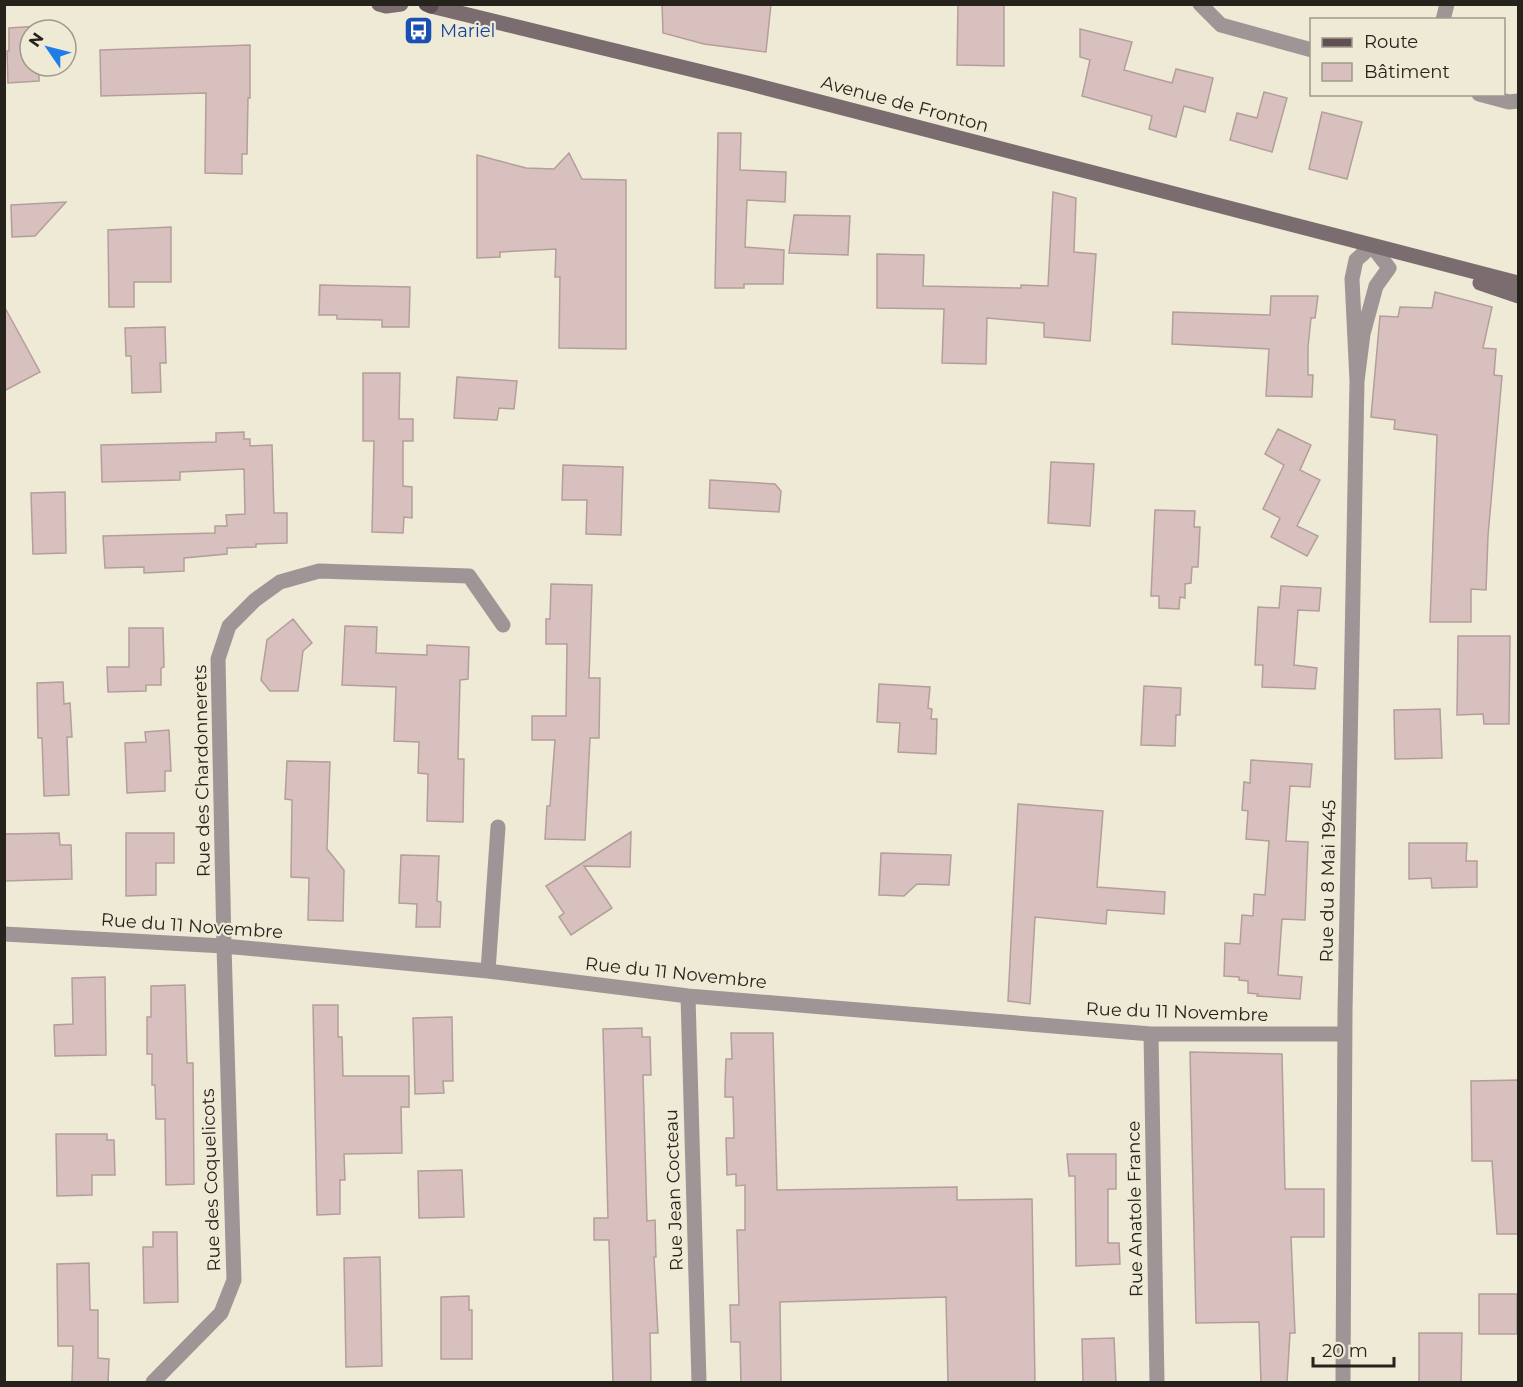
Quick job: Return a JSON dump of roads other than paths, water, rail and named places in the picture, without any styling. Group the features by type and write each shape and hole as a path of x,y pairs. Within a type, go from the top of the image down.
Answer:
{"main road":[{"path":"379,4 386,6 401,4"},
{"name":"Avenue de Fronton","path":"428,5 747,83 1518,283"},
{"name":"Avenue de Fronton","path":"1372,246 1518,296"}],"street":[{"path":"1200,4 1221,25 1310,50"},
{"path":"1486,96 1509,102 1518,101"},
{"name":"Rue du 8 Mai 1945","path":"1343,1383 1345,1034 1357,381 1352,279 1356,260 1372,246 1389,268 1376,286 1363,334 1357,381"},
{"name":"Rue des Chardonnerets","path":"224,946 218,659 229,626 255,600 280,582 319,571 469,576 502,625"},
{"path":"488,971 498,827"},
{"name":"Rue du 11 Novembre","path":"4,934 224,946 488,971 688,996 1151,1034 1345,1034"},
{"name":"Rue des Coquelicots","path":"153,1383 221,1313 234,1280 224,946"},
{"name":"Rue Jean Cocteau","path":"688,996 699,1383"},
{"name":"Rue Anatole France","path":"1151,1034 1157,1383"}],"place":[{"name":"Mariel","path":"419,31"}]}
